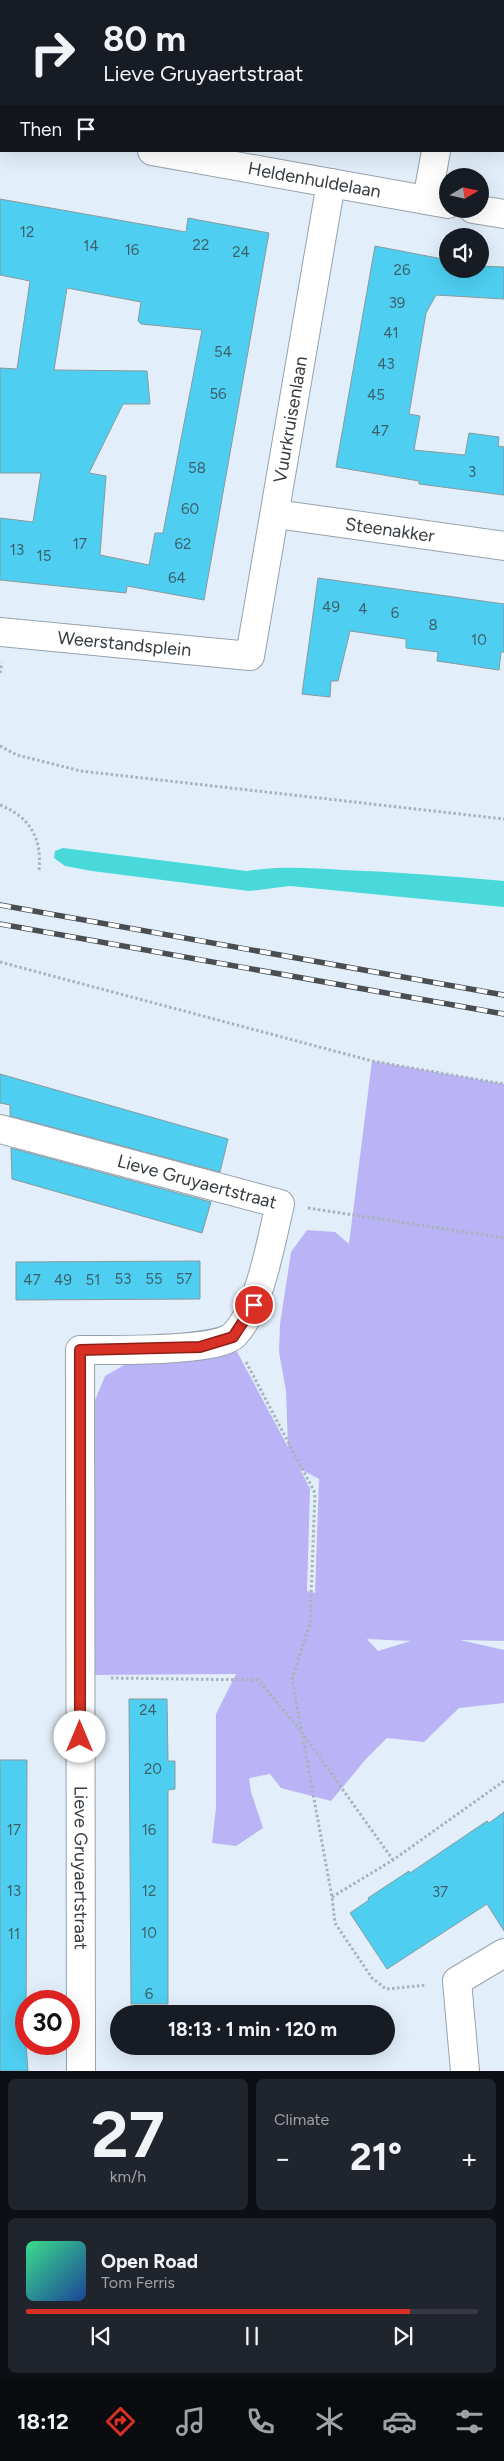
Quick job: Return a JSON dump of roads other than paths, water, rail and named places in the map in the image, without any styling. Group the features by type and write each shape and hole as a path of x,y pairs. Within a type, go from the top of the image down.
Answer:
{"street":[{"name":"Heldenhuldelaan","path":"164,152 271,161 331,183 437,202"},
{"path":"436,152 437,202"},
{"name":"Vuurkruisenlaan","path":"250,656 276,514 331,183"},
{"path":"489,212 504,214"},
{"name":"Steenakker","path":"276,514 504,546"},
{"name":"Weerstandsplein","path":"0,632 250,656"},
{"name":"Lieve Gruyaertstraat","path":"0,1129 280,1204 254,1305 233,1337 200,1347 80,1350 81,2071"},
{"path":"465,2071 457,1981 504,1953"}],"water":[{"path":"63,848 247,871 271,868 307,868 504,881 504,907 290,886 249,891 92,871 65,866 54,858 55,851"}],"railway":[{"path":"0,905 504,995"},
{"path":"0,924 504,1014"}]}
